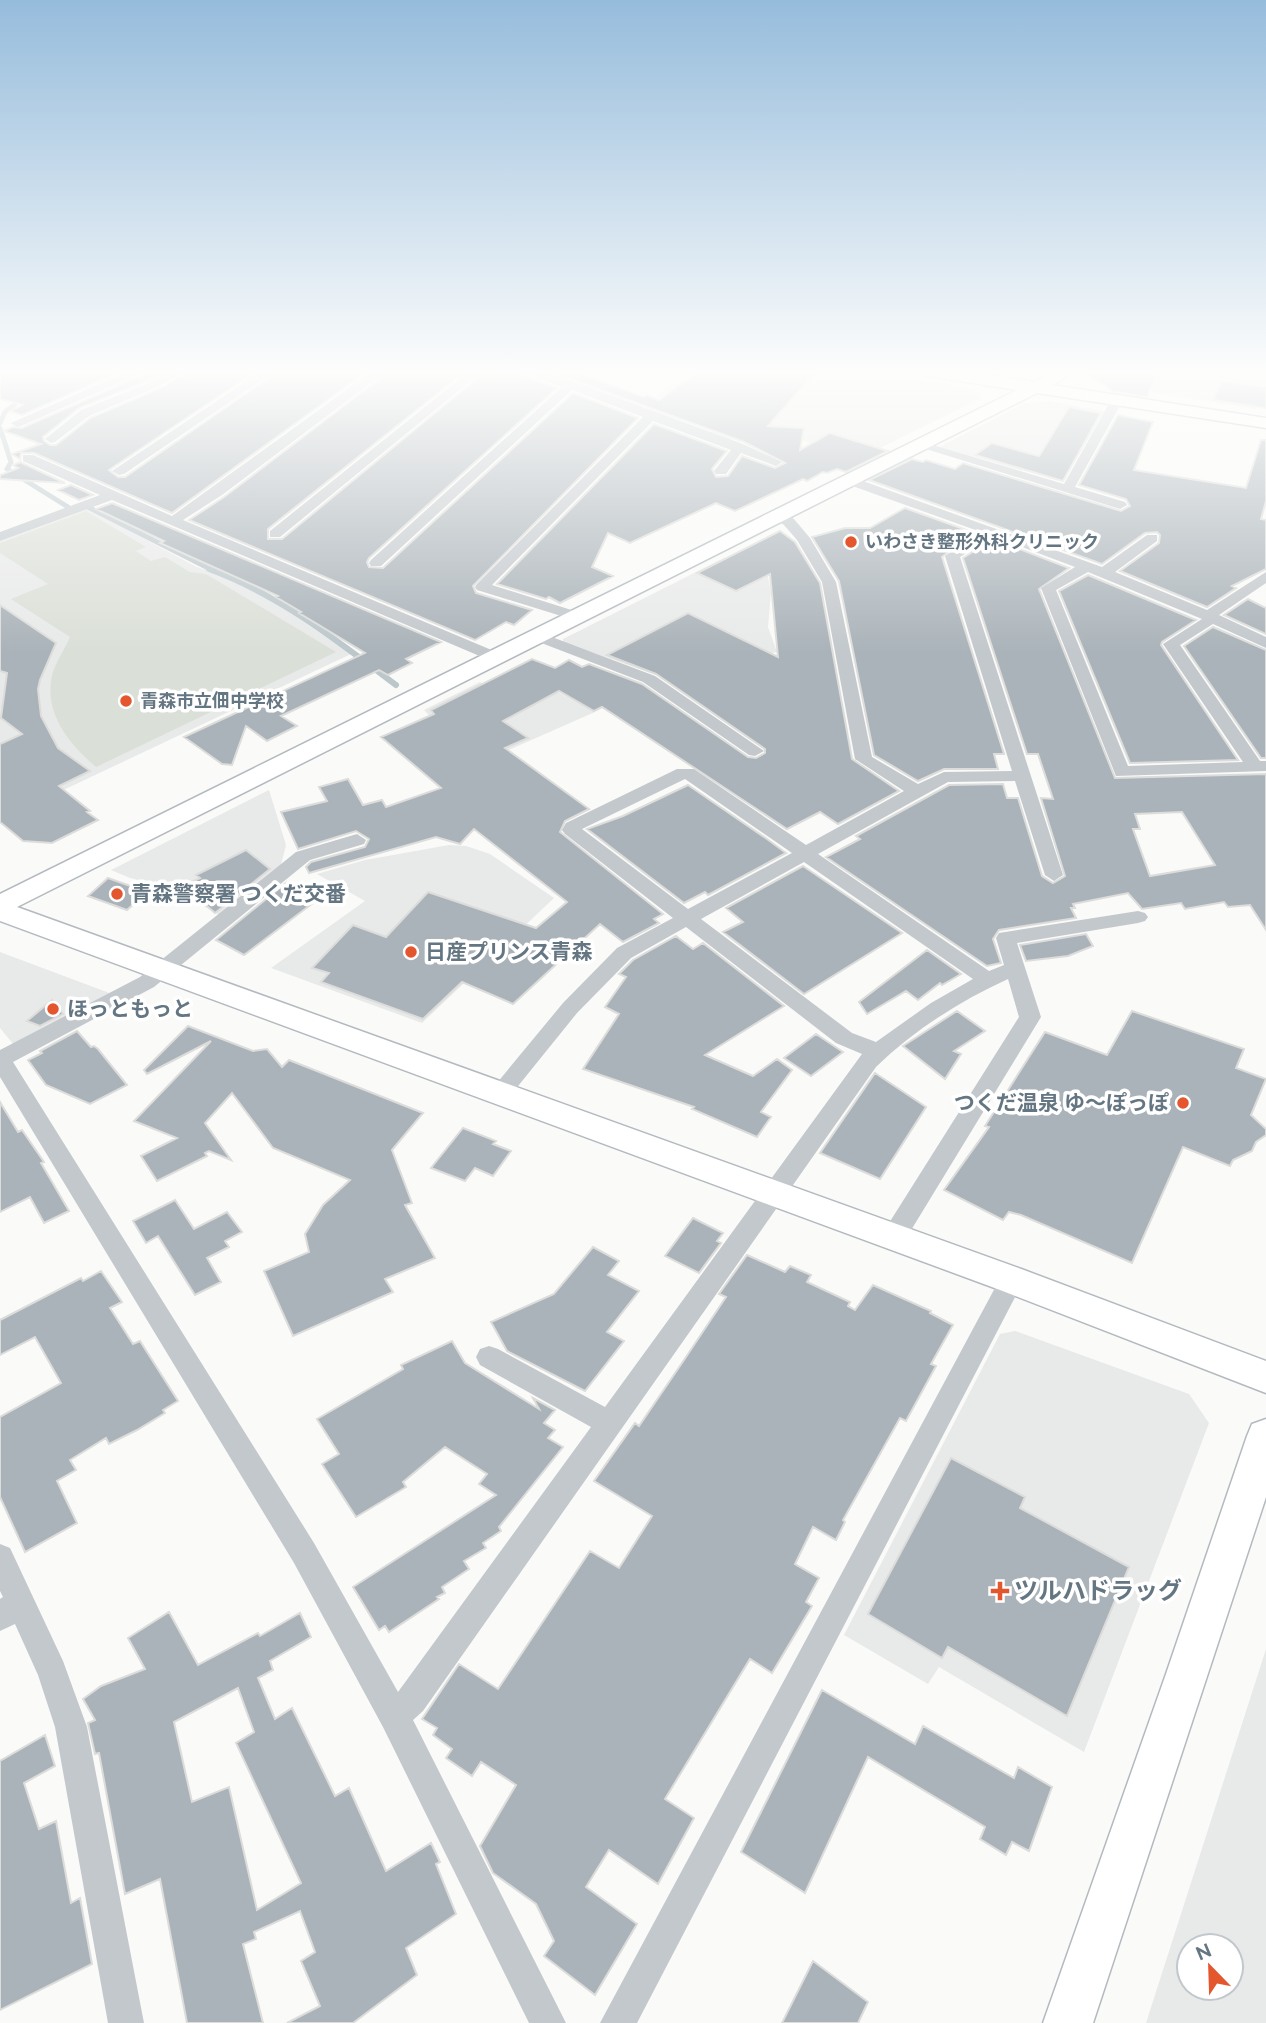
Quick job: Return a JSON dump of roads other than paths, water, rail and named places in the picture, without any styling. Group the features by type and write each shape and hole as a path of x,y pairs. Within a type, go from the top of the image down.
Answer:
{"street":[{"path":"42,464 110,496 495,657"},
{"path":"119,471 129,464"},
{"path":"173,521 254,464"},
{"path":"275,534 361,464"},
{"path":"376,563 484,464"},
{"path":"576,616 482,587 603,464"},
{"path":"721,471 726,464"},
{"path":"0,905 880,464"},
{"path":"985,464 1120,505"},
{"path":"1068,489 1082,464"},
{"path":"849,480 1106,571 1212,616 1266,643"},
{"path":"0,537 110,496"},
{"path":"778,515 789,522 803,538 829,582 864,759 916,791"},
{"path":"992,531 952,556 1054,875"},
{"path":"1106,571 1152,538"},
{"path":"1088,565 1048,588 1122,772 1260,766"},
{"path":"1260,766 1171,644 1207,622 1215,610 1266,576"},
{"path":"536,636 649,678 755,751"},
{"path":"877,1051 844,1038 571,830 572,827 688,774 987,979"},
{"path":"498,1095 570,1008 617,958 916,791 949,776 1021,776"},
{"path":"357,841 303,856 163,971 104,1006 0,1059 304,1553 394,1716 548,2023"},
{"path":"0,911 498,1095 1012,1280 1266,1377"},
{"path":"893,1238 1030,1017 1006,938 1138,917"},
{"path":"394,1716 412,1700 877,1051 987,979 1016,968"},
{"path":"618,2023 1012,1280"},
{"path":"489,1357 609,1423"},
{"path":"1068,2023 1188,1674 1266,1436"},
{"path":"0,1558 10,1609 52,1672 71,1727 126,2023"}],"waterway":[{"path":"10,464 7,469 68,507"},
{"path":"86,506 214,571"},
{"path":"209,569 214,571"},
{"path":"214,571 283,605 396,685"}],"place":[{"name":"いわさき整形外科クリニック","path":"851,542"},
{"name":"青森市立佃中学校","path":"126,701"},
{"name":"青森警察署 つくだ交番","path":"117,894"},
{"name":"日産プリンス青森","path":"411,952"},
{"name":"ほっともっと","path":"53,1009"},
{"name":"つくだ温泉 ゆ～ぽっぽ","path":"1183,1103"},
{"name":"ツルハドラッグ","path":"1000,1591"}]}
